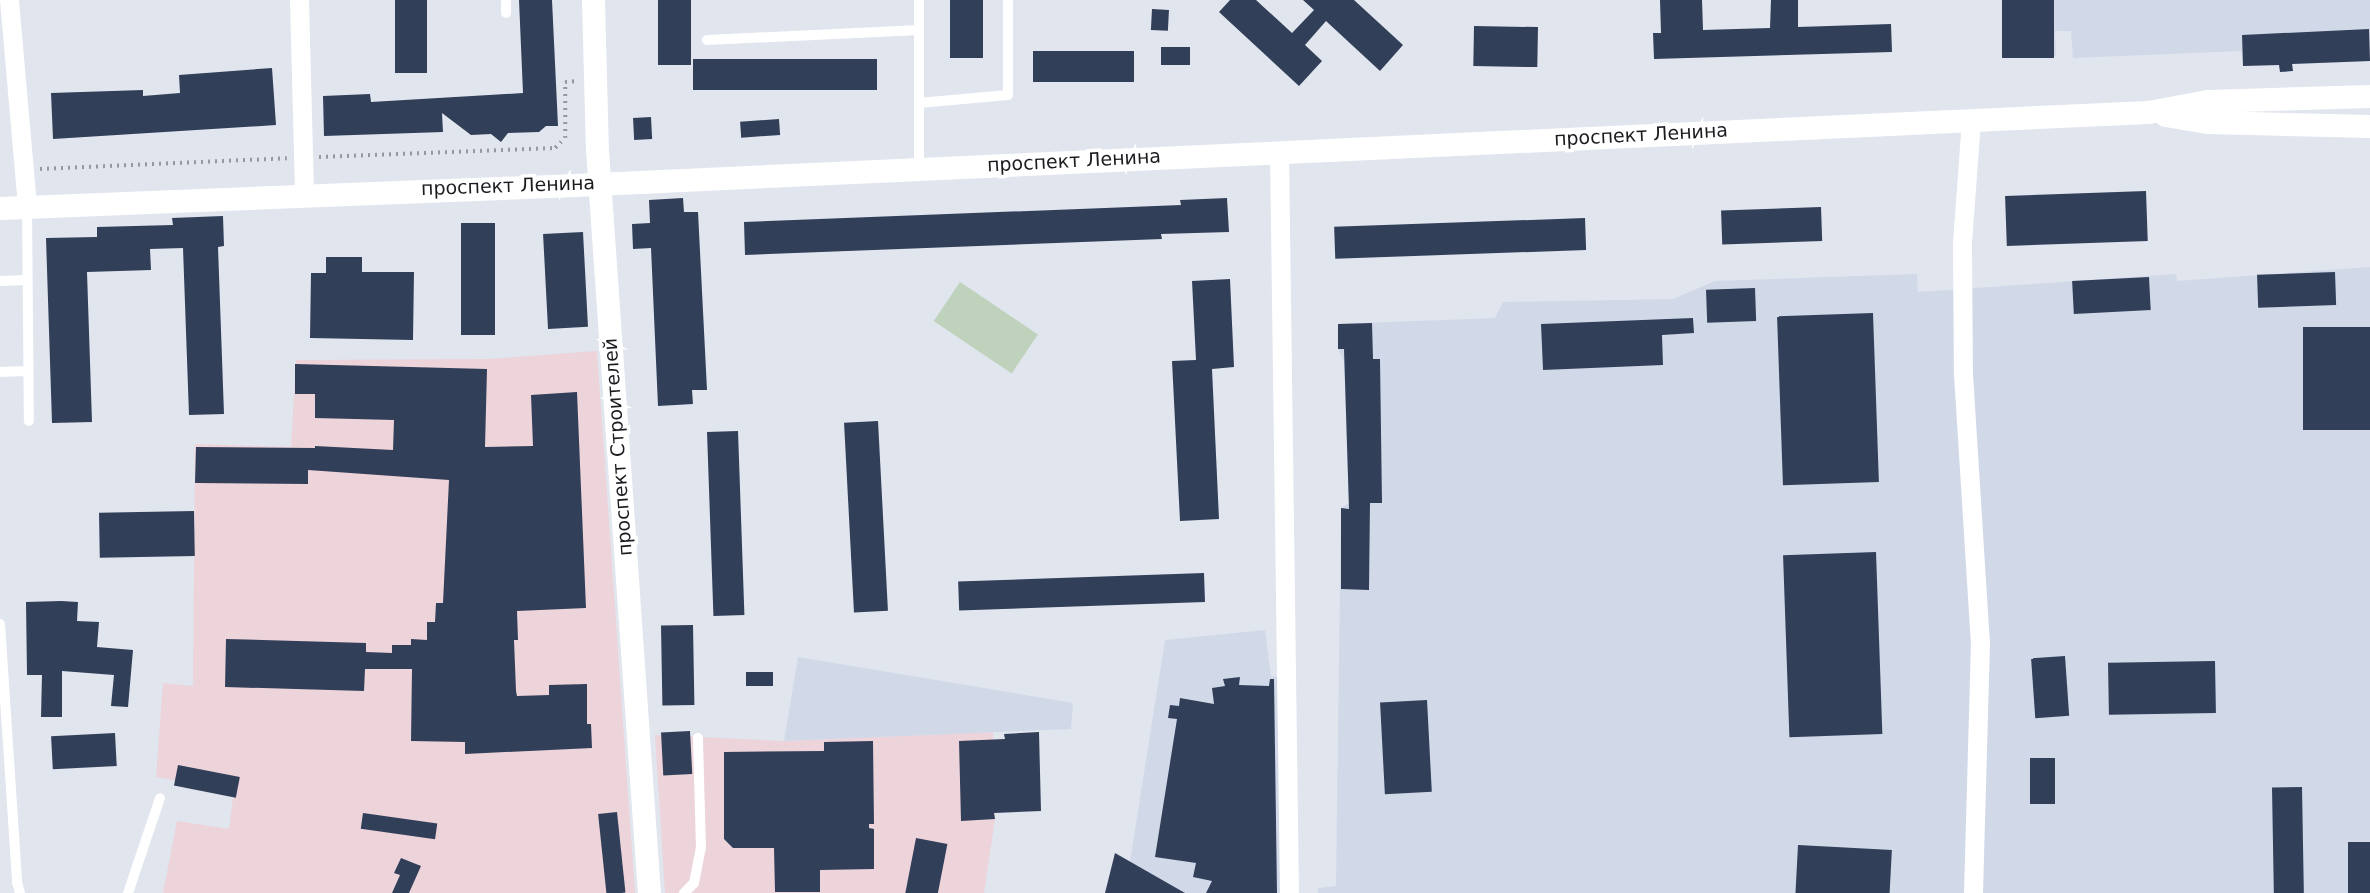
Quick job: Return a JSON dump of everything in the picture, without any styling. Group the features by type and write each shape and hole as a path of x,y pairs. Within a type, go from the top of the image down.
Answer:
{"street":[{"path":"9,0 7,60 27,208"},
{"path":"299,0 304,194"},
{"name":"проспект Строителей","path":"593,0 599,183 649,893"},
{"name":"проспект Ленина","path":"0,208 2148,112 2207,101 2370,96"},
{"name":"проспект Ленина","path":"2148,112 2207,122 2370,126"},
{"path":"1971,120 1962,256 1964,374 1980,642 1973,893"},
{"path":"1279,151 1289,893"}],"lane":[{"path":"506,0 506,13"},
{"path":"919,0 919,168"},
{"path":"919,103 1008,95 1008,0"},
{"path":"707,40 919,30"},
{"path":"27,208 29,421"},
{"path":"0,281 27,280"},
{"path":"0,372 27,371"},
{"path":"0,624 17,882 20,893"},
{"path":"684,893 694,883 701,848 698,738"},
{"path":"128,893 160,798"}],"shaded area":[{"path":"2002,0 2370,0 2370,61 2293,64 2293,71 2280,72 2279,65 2243,66 2242,51 2073,58 2071,31 2055,31 2056,56 2004,58"},
{"path":"2370,267 2370,893 1318,893 1318,888 1336,886 1341,508 1349,503 1344,362 1338,349 1338,324 1495,318 1503,302 1673,299 1715,281 1917,274 1918,292 2176,274 2177,281"},
{"path":"597,351 635,893 163,893 177,821 229,829 234,791 156,777 163,683 193,686 195,444 291,447 296,360 488,359"},
{"path":"1265,630 1271,676 1292,679 1284,893 1125,893 1165,640"},
{"path":"798,657 1073,703 1071,729 784,741"},
{"path":"993,732 995,819 984,893 665,893 655,735 784,741"}],"green space":[{"path":"960,282 1038,335 1012,374 934,321"}],"building":[{"path":"395,0 427,0 427,73 395,73"},
{"path":"519,0 552,0 558,126 546,126 539,132 508,133 501,142 491,134 471,135 442,113 443,132 324,136 323,96 370,94 371,102 523,93"},
{"path":"658,0 691,0 691,65 658,65"},
{"path":"950,0 983,0 983,58 950,58"},
{"path":"1230,0 1256,0 1292,33 1314,10 1303,0 1354,0 1403,45 1380,71 1326,21 1305,45 1322,61 1299,86 1219,12"},
{"path":"1660,0 1702,0 1703,30 1770,28 1771,0 1798,0 1798,27 1891,24 1892,52 1654,59 1653,33 1661,33"},
{"path":"2002,0 2054,0 2054,58 2002,58"},
{"path":"1152,9 1169,10 1168,31 1151,30"},
{"path":"1474,26 1538,27 1537,67 1473,66"},
{"path":"2369,29 2370,61 2292,64 2293,71 2280,72 2279,65 2243,66 2242,35"},
{"path":"1161,47 1190,47 1190,65 1161,65"},
{"path":"1033,51 1134,51 1134,82 1033,82"},
{"path":"693,59 877,59 877,90 693,90"},
{"path":"272,68 276,125 53,139 51,93 143,90 143,96 180,93 179,75"},
{"path":"651,117 652,139 634,140 633,118"},
{"path":"779,119 780,135 741,138 740,122"},
{"path":"2146,191 2148,241 2007,246 2005,196"},
{"path":"683,198 684,212 698,212 707,390 692,390 693,404 658,406 651,248 633,249 632,224 650,223 649,200"},
{"path":"1227,198 1229,232 1161,234 1162,239 745,255 744,222 1181,205 1180,200"},
{"path":"1821,207 1822,241 1722,244 1721,210"},
{"path":"223,216 224,246 218,247 224,414 189,415 183,248 150,249 151,270 87,272 92,422 52,423 46,238 97,237 97,227 173,225 172,218"},
{"path":"1585,218 1586,250 1335,259 1334,227"},
{"path":"461,223 495,223 495,335 461,335"},
{"path":"583,232 588,327 548,329 543,234"},
{"path":"326,257 362,257 362,272 414,272 413,340 310,338 311,273 326,273"},
{"path":"2335,272 2336,305 2258,308 2257,275"},
{"path":"2149,277 2151,310 2074,314 2072,281"},
{"path":"1230,279 1234,367 1212,369 1219,519 1180,521 1172,361 1196,360 1192,281"},
{"path":"1755,288 1756,321 1707,323 1706,290"},
{"path":"1873,313 1879,482 1783,485 1777,316"},
{"path":"1693,318 1694,333 1662,335 1663,365 1543,370 1541,324"},
{"path":"1372,323 1373,359 1380,359 1382,503 1370,503 1369,590 1341,589 1341,508 1349,509 1344,349 1338,349 1338,324"},
{"path":"2303,327 2370,327 2370,430 2303,430"},
{"path":"295,364 487,369 485,447 533,446 531,395 577,392 586,608 517,611 518,640 514,640 516,691 517,696 549,695 549,685 587,684 587,724 591,724 592,748 465,754 465,742 411,741 412,669 365,669 364,691 225,687 226,639 366,643 366,652 392,653 392,645 411,645 411,639 427,640 427,622 435,622 436,603 443,603 449,480 308,470 308,484 195,483 196,447 315,446 393,450 394,420 315,418 315,394 295,394"},
{"path":"878,421 888,611 854,613 844,423"},
{"path":"738,431 744,615 713,616 707,432"},
{"path":"194,511 195,556 100,558 99,513"},
{"path":"1876,552 1882,734 1789,737 1783,555"},
{"path":"1204,573 1205,602 959,611 958,582"},
{"path":"26,602 78,602 77,621 99,622 97,647 133,650 128,707 111,706 114,675 62,671 62,717 41,717 42,675 27,675"},
{"path":"693,625 694,705 662,706 661,626"},
{"path":"2065,656 2069,716 2035,718 2031,658"},
{"path":"2215,661 2216,713 2109,715 2108,663"},
{"path":"746,672 773,672 773,686 746,686"},
{"path":"1240,677 1239,685 1269,686 1270,679 1274,679 1277,893 1206,893 1212,881 1193,877 1196,863 1155,857 1177,719 1168,718 1170,705 1179,706 1180,698 1214,704 1212,688 1225,686 1223,679"},
{"path":"1427,700 1432,792 1385,794 1380,702"},
{"path":"690,731 692,774 663,775 661,733"},
{"path":"1039,732 1041,811 994,813 995,819 961,821 959,741 1005,739 1004,734"},
{"path":"115,733 117,766 53,769 51,736"},
{"path":"873,741 874,824 869,824 869,828 874,829 874,869 820,870 820,892 775,892 774,848 733,848 724,839 724,752 824,751 824,742"},
{"path":"2030,758 2055,758 2055,804 2030,804"},
{"path":"178,765 240,777 236,798 174,786"},
{"path":"2302,787 2304,893 2274,893 2272,788"},
{"path":"617,812 625,893 606,893 598,814"},
{"path":"363,813 437,823 435,839 361,829"},
{"path":"916,838 947,844 938,893 905,893"},
{"path":"2348,842 2370,842 2370,893 2348,893"},
{"path":"1798,845 1892,850 1890,893 1795,893"},
{"path":"1115,853 1185,893 1105,893"},
{"path":"401,858 421,866 409,893 392,893 400,875 394,873"}]}
